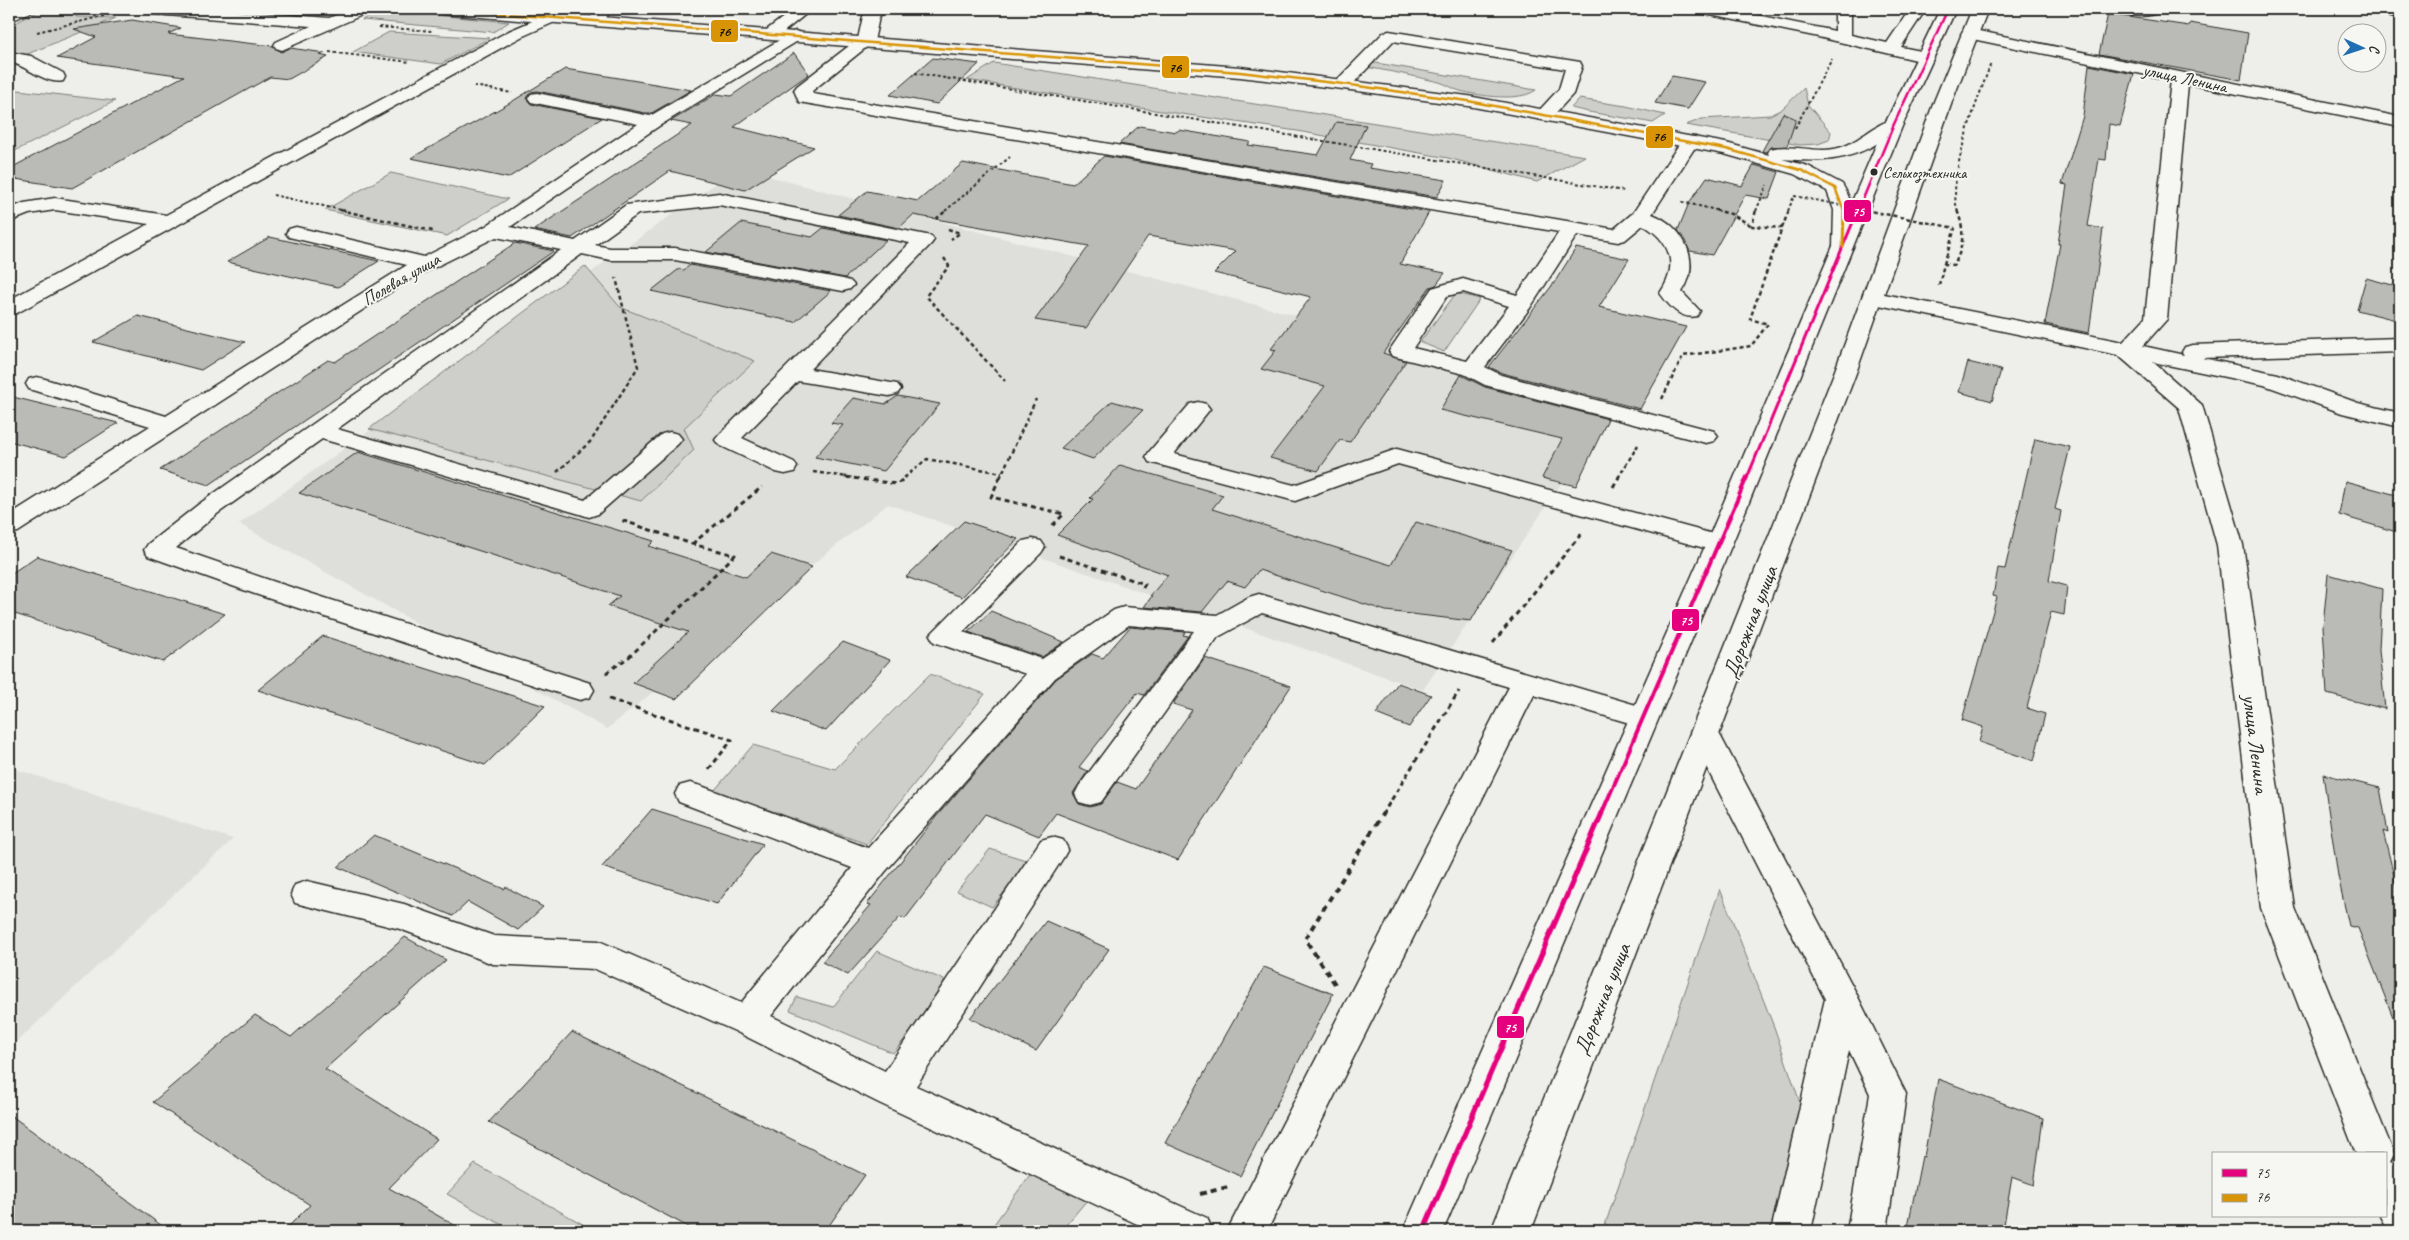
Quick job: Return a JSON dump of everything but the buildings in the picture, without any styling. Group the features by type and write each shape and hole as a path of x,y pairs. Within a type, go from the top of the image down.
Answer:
{"main road":[{"path":"9,17 25,9"},
{"path":"153,9 331,23"},
{"path":"282,46 363,9"},
{"path":"443,9 551,18 600,15 770,35 866,41 1240,72 1468,101 1726,148 1801,170 1835,188 1844,210 1843,246"},
{"path":"770,35 804,9"},
{"path":"878,9 871,16 866,41 803,90 805,98 1618,236 1640,217 1690,141"},
{"path":"1705,9 1925,57"},
{"path":"1842,39 1843,9"},
{"path":"1891,50 1918,9"},
{"path":"1423,1231 1719,544 1894,124 1948,9"},
{"name":"Дорожная улица","path":"1511,1231 1706,737 1874,298 1938,113 1980,9"},
{"path":"2113,9 2130,12 2154,9"},
{"path":"2380,9 2400,13"},
{"path":"9,308 168,220 515,34 551,18"},
{"name":"улица Ленина","path":"1969,34 2400,122"},
{"name":"Полевая улица","path":"9,526 402,276 493,230 653,122 795,36"},
{"path":"1343,84 1389,36 1574,66 1567,90 1544,114"},
{"path":"9,57 25,60 57,77"},
{"path":"2127,351 2156,319 2180,77"},
{"path":"537,98 653,122"},
{"path":"1726,148 1832,157 1856,150 1894,124"},
{"path":"580,690 265,588 157,550 208,509 633,209 719,199 931,238"},
{"path":"9,216 24,208 55,204 168,220"},
{"path":"1640,217 1649,220 1674,240 1681,260 1681,274 1671,293 1689,312"},
{"path":"1472,369 1522,303 1572,228"},
{"path":"493,230 610,254 676,254 843,285"},
{"path":"296,233 427,264"},
{"path":"785,467 727,440 931,238"},
{"path":"1522,303 1463,285 1439,292 1400,351 1472,369 1493,380 1706,436"},
{"name":"улица Ленина","path":"1874,298 2270,379 2350,408 2400,420"},
{"name":"улица Ленина","path":"2127,351 2215,352 2400,345"},
{"name":"улица Ленина","path":"2127,351 2190,405 2230,545 2278,908 2374,1152"},
{"path":"793,373 889,390"},
{"path":"37,384 170,424"},
{"path":"1198,409 1158,457 1295,493 1397,456 1719,544"},
{"path":"320,431 588,509 670,439"},
{"path":"1032,547 944,636 1045,670"},
{"path":"1090,794 1208,631 1259,603 1643,717"},
{"path":"747,1021 874,863 1045,670 1124,616 1222,624"},
{"path":"1247,1231 1526,682"},
{"path":"1706,737 1842,998 1888,1094 1867,1231"},
{"path":"690,794 874,863"},
{"path":"892,1092 1013,911 1052,849"},
{"path":"308,894 404,917 493,950 599,955 685,995 747,1021 892,1092 1193,1231"},
{"path":"1791,1231 1842,998"},
{"path":"2386,1180 2400,1214"}],"path":[{"path":"331,23 437,31"},
{"path":"1802,116 1842,39"},
{"path":"1944,264 1954,265 1959,256 1964,226 1954,203 1953,190 1967,132 1999,40"},
{"path":"909,72 1655,196 1731,214 1752,226"},
{"path":"931,238 1033,138"},
{"path":"231,186 435,231"},
{"path":"1782,228 1794,196 1955,228 1944,264 1934,310"},
{"path":"931,238 960,232 945,228"},
{"path":"931,238 949,266 926,296 1005,382"},
{"path":"534,493 591,441 638,367 610,254"},
{"path":"1036,399 991,496 1064,514 1032,547 1145,584 1124,616"},
{"path":"692,544 785,467 897,484 927,459 1002,473"},
{"path":"580,690 629,658 735,555 692,544 588,509"},
{"path":"580,690 732,740 690,794"}],"shaded area":[{"path":"43,9 81,10 76,17 116,18 25,55 9,53 9,26"},
{"path":"238,9 332,9 314,18 243,12"},
{"path":"381,10 509,22 493,32 362,20"},
{"path":"389,32 490,38 441,64 353,52"},
{"path":"994,63 1585,156 1537,182 1448,158 1297,131 967,80"},
{"path":"1376,63 1536,90 1529,94 1510,97 1478,95 1460,91 1439,82 1359,66"},
{"path":"1804,88 1808,105 1831,132 1829,140 1818,144 1800,145 1686,125 1702,119 1770,115 1782,109"},
{"path":"9,89 115,101 9,154"},
{"path":"1579,99 1626,106 1665,115 1653,123 1571,108"},
{"path":"737,168 1617,400 1423,690 888,504 607,729 239,524"},
{"path":"391,173 508,199 447,236 325,210"},
{"path":"585,266 620,307 755,361 684,428 694,450 641,501 369,429"},
{"path":"1456,293 1480,299 1444,352 1420,342"},
{"path":"930,674 985,694 867,844 714,791 753,745 835,769"},
{"path":"9,767 233,839 9,1049"},
{"path":"990,849 1029,861 992,907 957,891"},
{"path":"1720,889 1774,1027 1804,1114 1777,1231 1603,1231"},
{"path":"877,951 951,983 893,1053 790,1010 797,997 833,1007"},
{"path":"1040,1161 1093,1193 1061,1231 989,1231"},
{"path":"475,1164 595,1231 513,1231 447,1194"}],"transit line":[{"name":"76","path":"443,9 1240,72 1468,101 1726,149 1801,170 1835,188 1844,210 1843,247"},
{"name":"75","path":"1423,1231 1719,544 1894,124 1948,9"}],"place":[{"name":"Сельхозтехника","path":"1874,172"}]}
